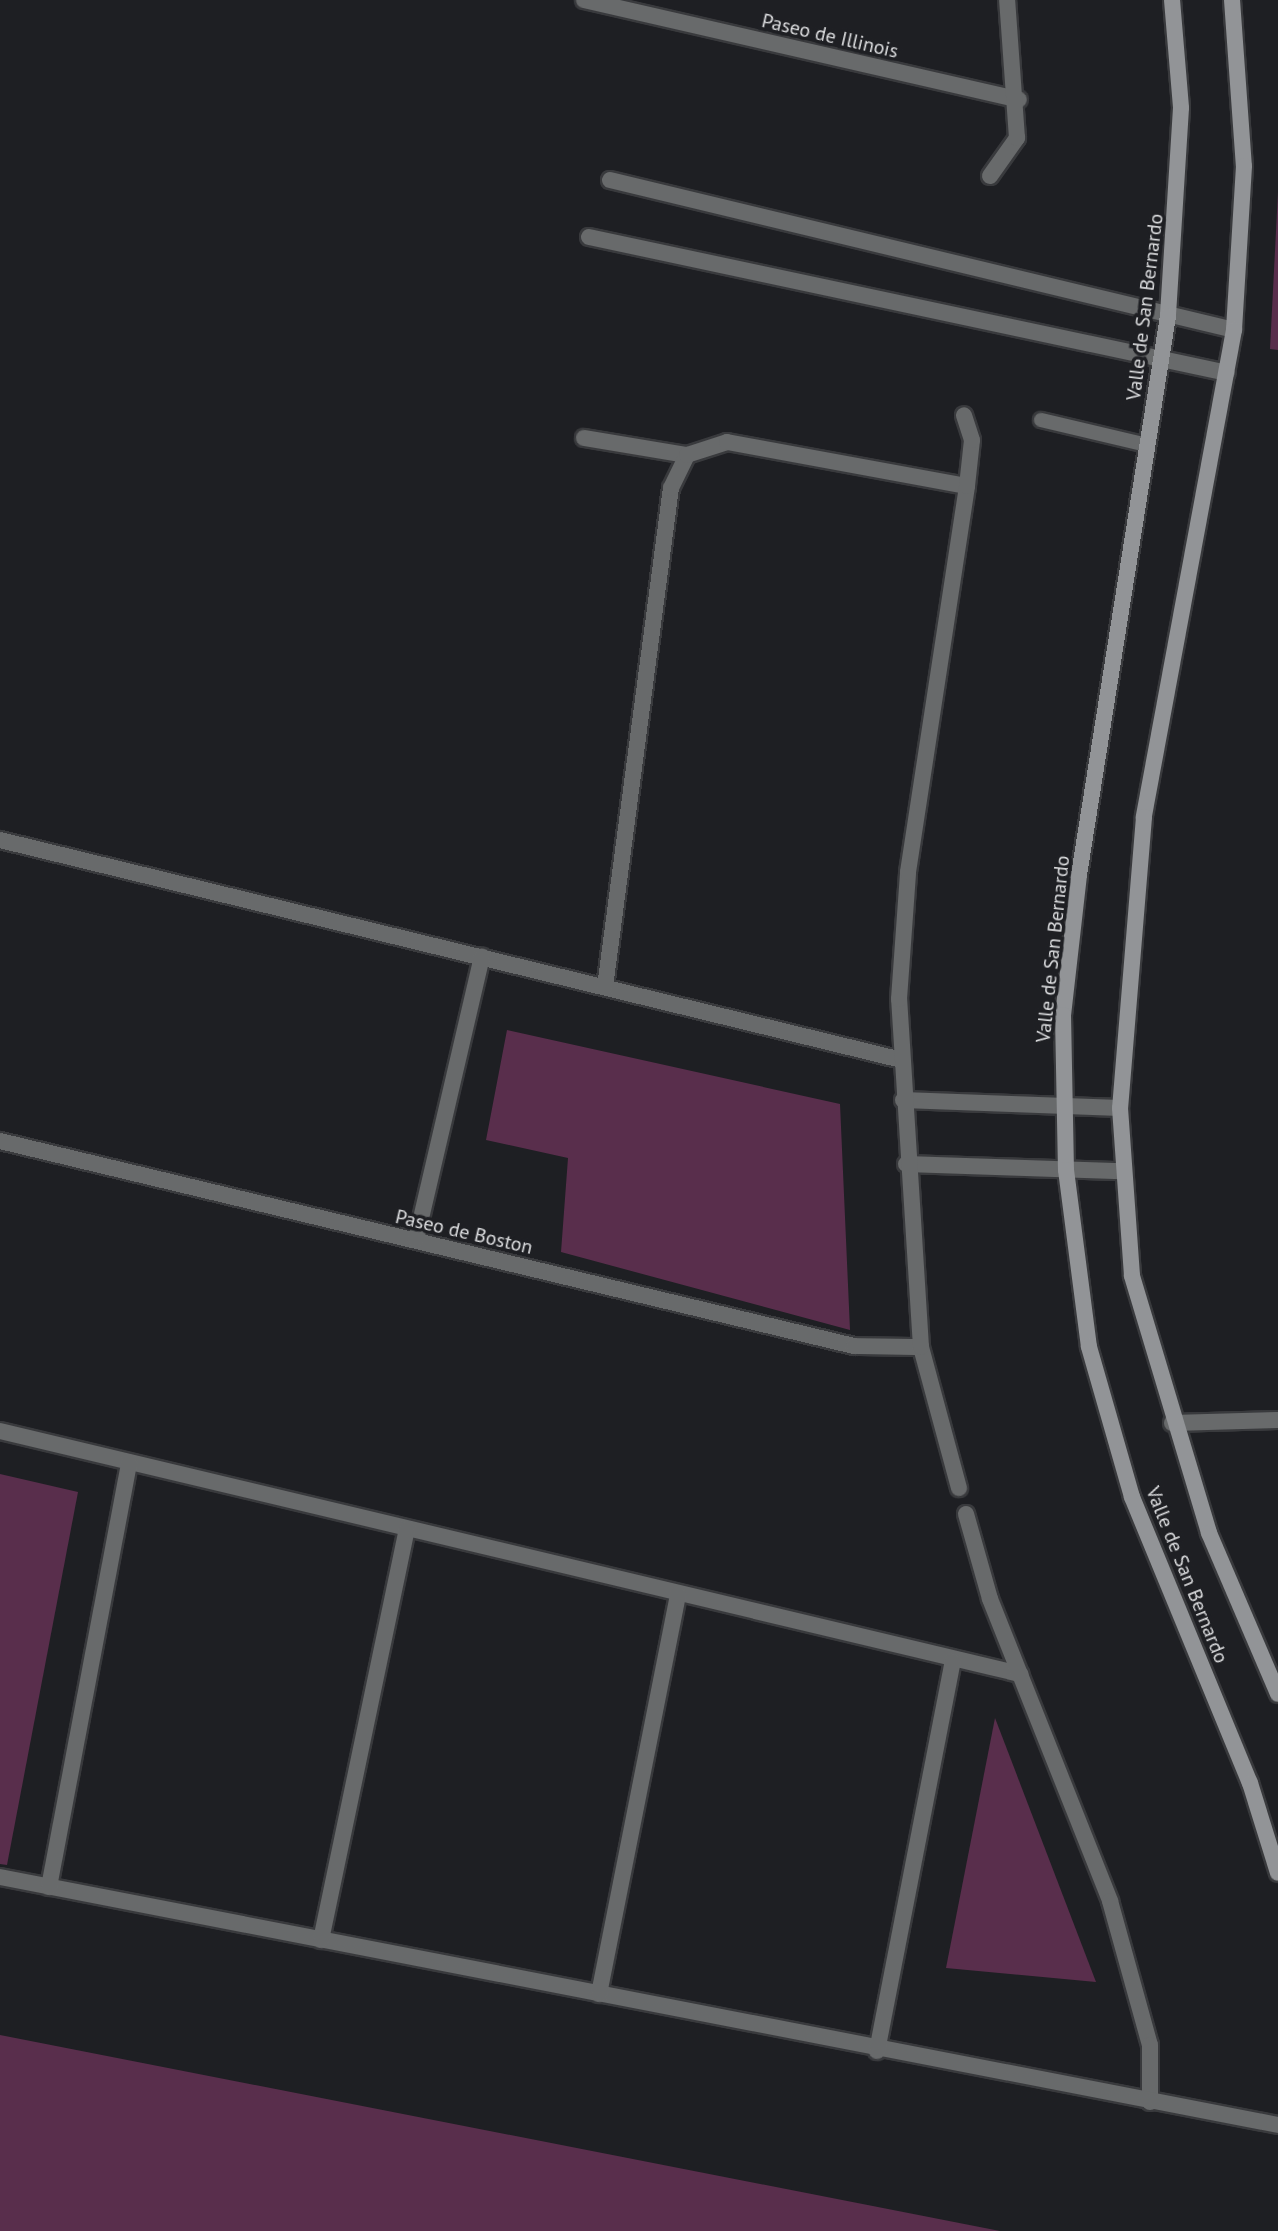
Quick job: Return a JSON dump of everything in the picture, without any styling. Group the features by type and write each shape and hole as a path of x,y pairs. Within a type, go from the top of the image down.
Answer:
{"street":[{"name":"Paseo de Illinois","path":"584,0 607,2 1019,100"},
{"path":"990,176 1017,138 1019,100 1007,0"},
{"name":"Valle de San Bernardo","path":"1172,0 1181,108 1168,316 1079,875 1063,1015 1066,1170 1089,1347 1132,1497 1250,1783 1278,1873"},
{"name":"Valle de San Bernardo","path":"1232,0 1244,166 1234,330 1144,817 1120,1108 1122,1171 1132,1276 1172,1423 1209,1533 1278,1694"},
{"path":"610,180 1234,330"},
{"path":"589,237 1227,373"},
{"path":"959,1488 921,1347 906,1164 902,1060 908,872 967,486 972,440 964,415"},
{"path":"584,438 687,455 727,442 967,486"},
{"path":"605,987 671,488 687,455"},
{"path":"0,840 902,1060"},
{"path":"416,1240 482,957"},
{"path":"903,1100 1120,1108"},
{"name":"Paseo de Boston","path":"0,1141 854,1346 921,1347"},
{"path":"906,1164 1122,1171"},
{"path":"1172,1423 1278,1420"},
{"path":"0,1431 953,1661 1020,1674"},
{"path":"49,1887 129,1462"},
{"path":"966,1514 1020,1674 1110,1901 1150,2045 1150,2102"},
{"path":"321,1940 407,1529"},
{"path":"599,1994 678,1595"},
{"path":"877,2051 953,1661"},
{"path":"0,1877 877,2051 1278,2125"}],"lane":[{"path":"1041,420 1147,445"}],"shaded area":[{"path":"1278,192 1278,350 1270,349"},
{"path":"507,1030 840,1104 850,1330 561,1252 568,1158 486,1140"},
{"path":"0,1474 78,1492 7,1865 0,1864"},
{"path":"995,1718 1096,1982 946,1968"},
{"path":"0,2035 1000,2231 0,2231"}]}
